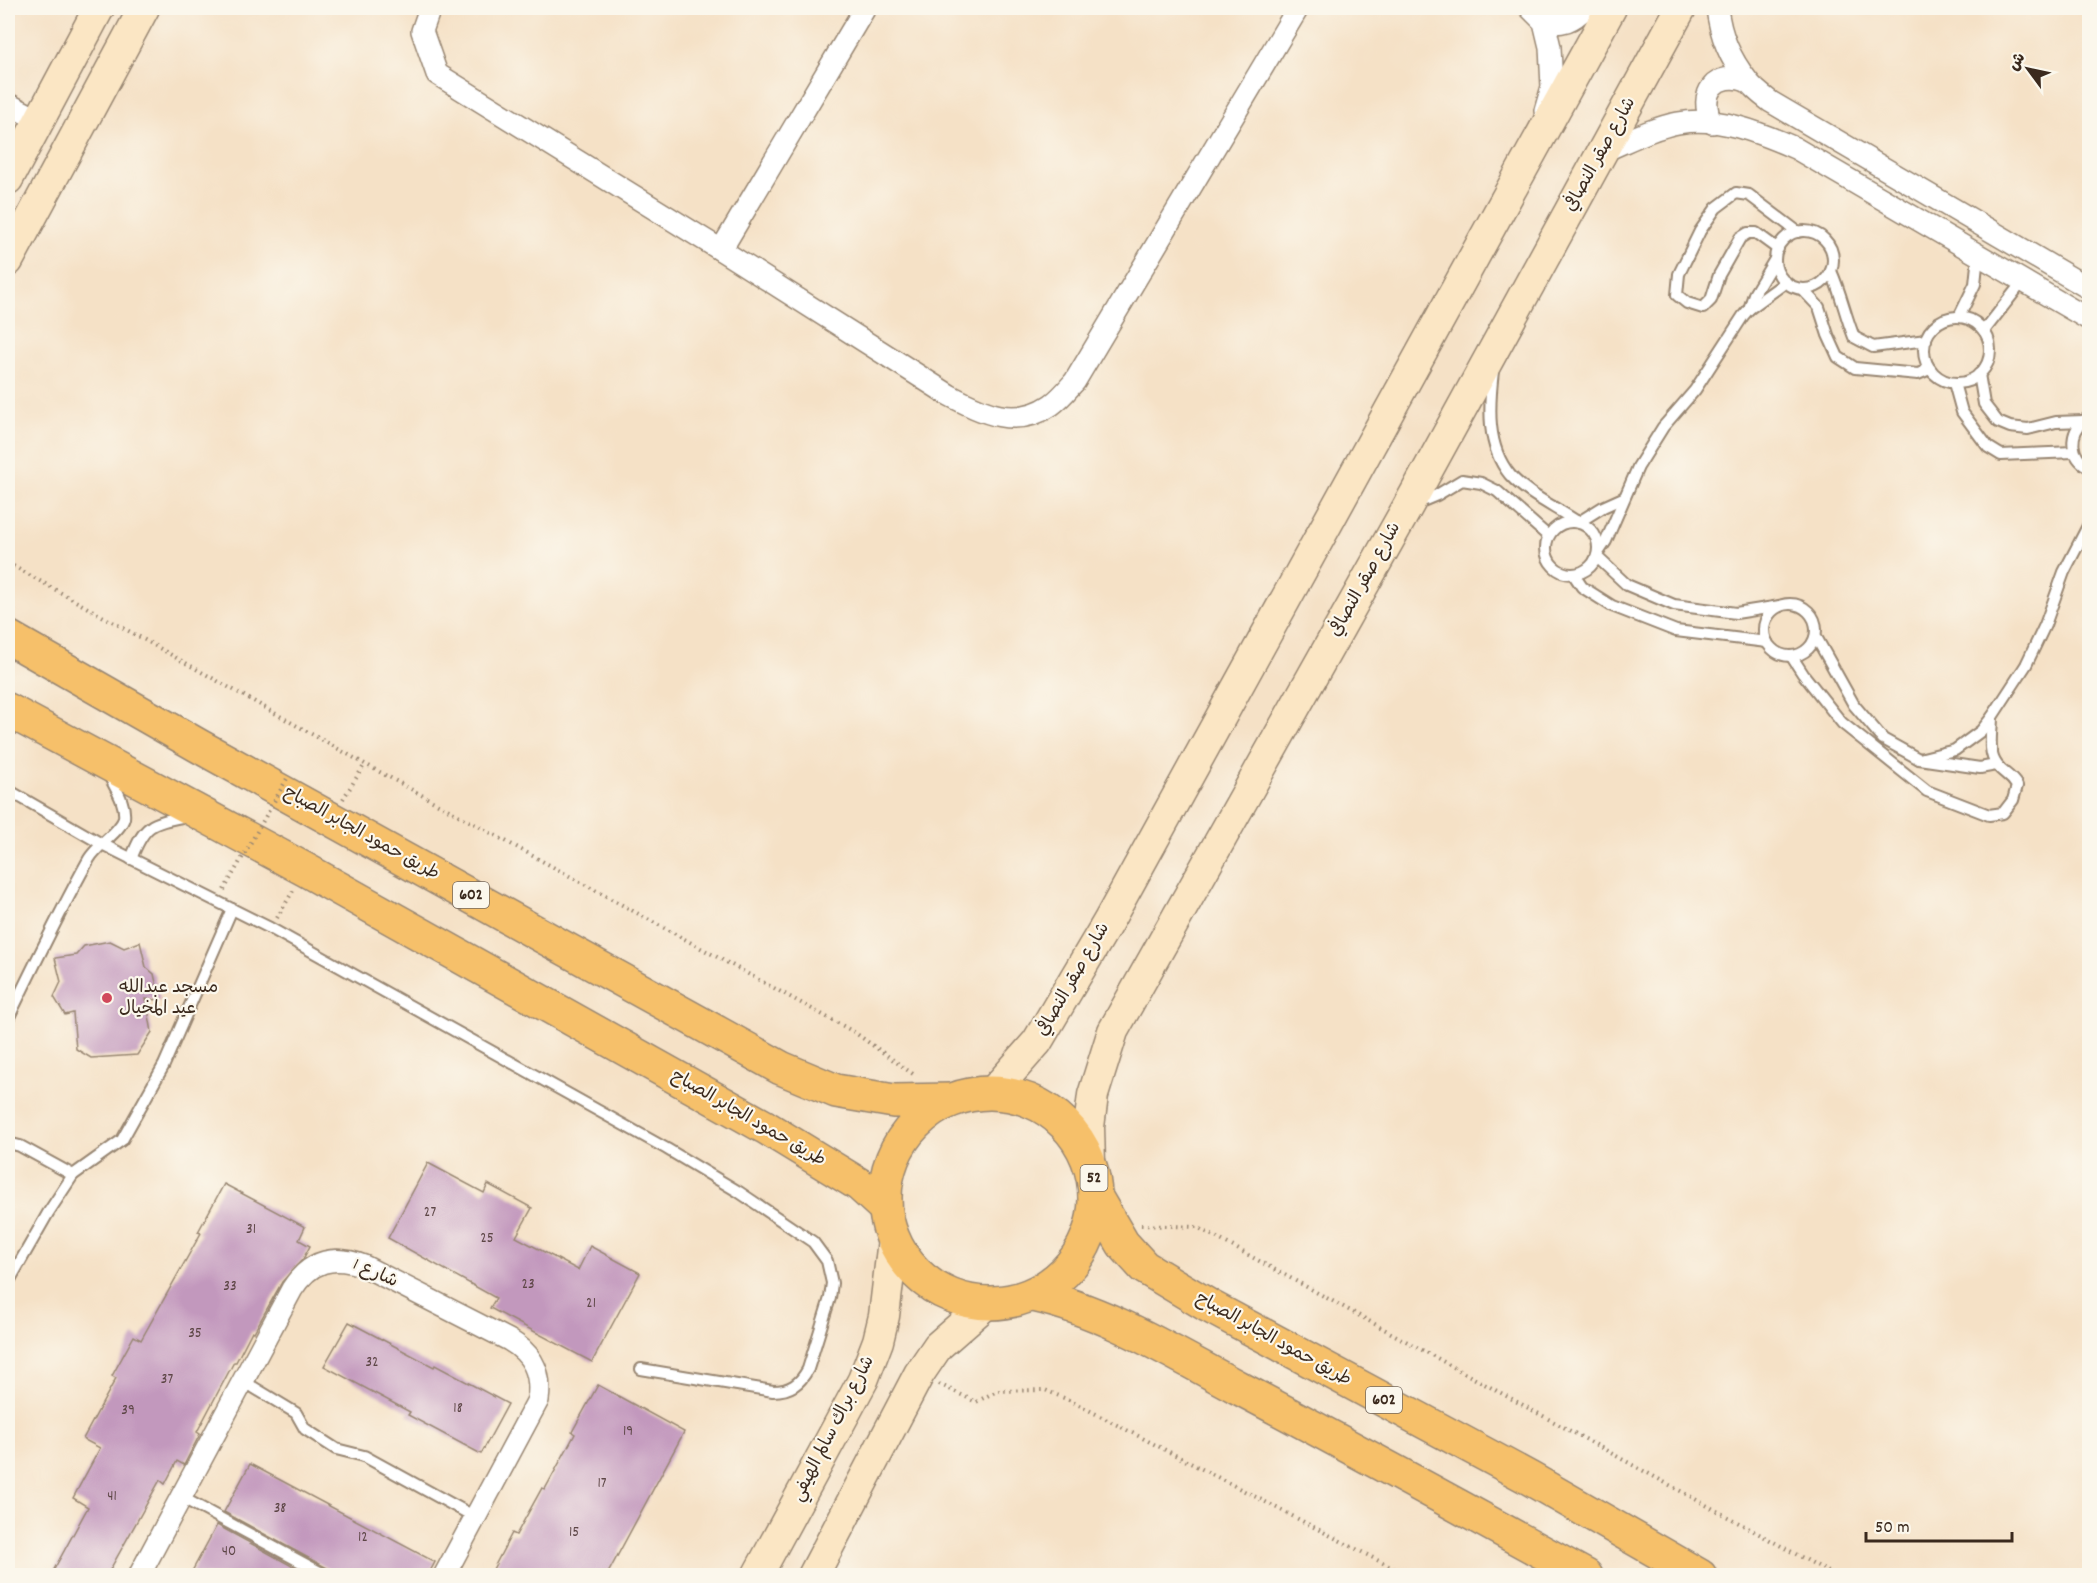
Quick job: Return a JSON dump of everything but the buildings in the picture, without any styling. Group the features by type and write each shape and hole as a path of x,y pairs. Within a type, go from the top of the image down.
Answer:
{"main road":[{"path":"8,179 99,8"},
{"path":"8,261 144,8"},
{"name":"شارع صقر النصافي","path":"993,1092 1037,1042 1108,922 1611,8"},
{"name":"شارع صقر النصافي","path":"1099,1195 1089,1127 1093,1095 1113,1031 1407,508 1682,8"},
{"path":"8,624 108,677 199,746"},
{"name":"طريق حمود الجابر الصباح","path":"8,637 199,746 781,1068 836,1091 894,1101 951,1100"},
{"name":"طريق حمود الجابر الصباح","path":"8,710 306,870 765,1127 861,1185 884,1207"},
{"name":"52","path":"993,1092 1024,1098 1053,1113 1075,1136 1099,1195 1092,1227 1079,1255 1059,1278 1032,1295 1010,1302 986,1304 947,1295 915,1273 892,1240 884,1207 887,1174 900,1143 922,1117 951,1100 971,1094 993,1092"},
{"name":"طريق حمود الجابر الصباح","path":"1099,1195 1122,1244 1153,1273 1531,1479 1700,1575"},
{"name":"شارع براك سالم الهيفي","path":"757,1575 862,1380 878,1341 888,1291 892,1240"},
{"path":"1032,1295 1082,1309 1144,1338 1299,1419 1586,1575"},
{"path":"811,1575 919,1374 938,1346 986,1304"},
{"path":"771,1549 803,1561 811,1575"}],"street":[{"path":"430,8 422,31 437,74 949,395 974,408 1000,417 1029,415 1052,405 1075,381 1298,8"},
{"path":"721,250 865,8"},
{"path":"1537,15 1556,24 1567,22 1578,16 1585,8"},
{"path":"1717,8 1720,29 1733,58 1747,81 1771,102 2090,289"},
{"path":"1532,153 1552,87 1550,47 1537,15"},
{"path":"1712,123 1706,111 1706,98 1712,87 1722,79 1735,77 1747,81"},
{"path":"8,104 39,120"},
{"path":"1604,151 1644,133 1679,123 1732,125 1758,132 1795,148 2090,320"},
{"name":"شارع 1","path":"139,1575 298,1278 312,1267 329,1261 341,1260 364,1266 520,1346 535,1365 540,1388 538,1400 444,1575"}],"lane":[{"path":"1736,193 1749,195 1798,232 1816,234 1829,245 1833,262 1831,272 1819,285 1802,289 1786,282 1780,275 1777,254 1756,233 1748,233 1740,238 1719,275 1711,300 1703,308 1687,303 1677,295 1678,274 1700,231 1716,208 1736,193"},
{"path":"1623,498 1578,521 1563,523 1556,527 1548,536 1545,549 1551,564 1565,574 1574,574 1589,569 1606,541 1638,467 1663,427 1695,390 1749,309 1754,294 1782,242 1798,232"},
{"path":"1959,317 1975,284 1978,255"},
{"path":"1831,272 1839,288 1854,337 1873,347 1926,340"},
{"path":"1984,331 2023,281"},
{"path":"1749,309 1786,282"},
{"path":"1802,289 1819,308 1827,335 1838,357 1855,368 1918,374 1930,369"},
{"path":"1959,317 1978,324 1984,331 1990,348 1989,358 1979,374 1972,379 1954,383 1936,376 1930,369 1924,351 1926,340 1942,320 1959,317"},
{"path":"1490,357 1493,370 1490,401 1492,439 1500,459 1511,476 1530,491 1587,525 1593,531 1598,544 1598,555 1627,585 1674,605 1736,613 1780,606 1797,605 1811,613 1817,628 1816,637 1807,651 1792,657 1776,653 1767,642 1764,632 1765,624 1768,616 1780,606"},
{"path":"1979,374 1984,404 1998,422 2010,427 2028,429 2056,422 2086,419"},
{"path":"1954,383 1962,412 1988,447 2001,456 2074,452"},
{"path":"2086,419 2074,435 2074,452 2079,460 2090,468"},
{"path":"1407,508 1437,495 1462,480 1481,483 1497,491 1548,536"},
{"path":"1919,759 1955,750 1981,731 1992,717 2026,665 2045,625 2064,572 2090,522"},
{"path":"1574,574 1582,587 1612,606 1676,631 1767,642"},
{"path":"1816,637 1854,705 1883,739 1919,759 1980,768 1996,765"},
{"path":"1792,657 1842,723 1927,791 1989,815 2003,813 2013,800 2017,786 2012,777 1996,765 1990,744 1992,717"},
{"path":"8,1019 76,879 100,843 115,831 123,820 124,808 103,761"},
{"path":"8,790 100,843 189,890 232,909 668,1149 739,1192 804,1235 821,1250 831,1271 830,1298 808,1369 798,1383 782,1391 773,1391 640,1369"},
{"path":"131,859 144,831 156,822 200,813"},
{"path":"8,1283 48,1213 73,1175 122,1140 164,1065 232,909"},
{"path":"8,1143 20,1146 73,1175"},
{"path":"243,1381 296,1413 305,1429 336,1449 364,1456 475,1517"},
{"path":"181,1497 327,1575"}],"path":[{"path":"8,563 365,764 854,1032 951,1100"},
{"path":"333,819 365,764"},
{"path":"224,890 289,775"},
{"path":"276,919 306,870"},
{"path":"1099,1195 1197,1227 1836,1575"},
{"path":"919,1374 976,1402 997,1391 1045,1390 1071,1401 1408,1575"}],"place":[{"name":"مسجد عبدالله عيد المخيال","path":"107,998"}]}
